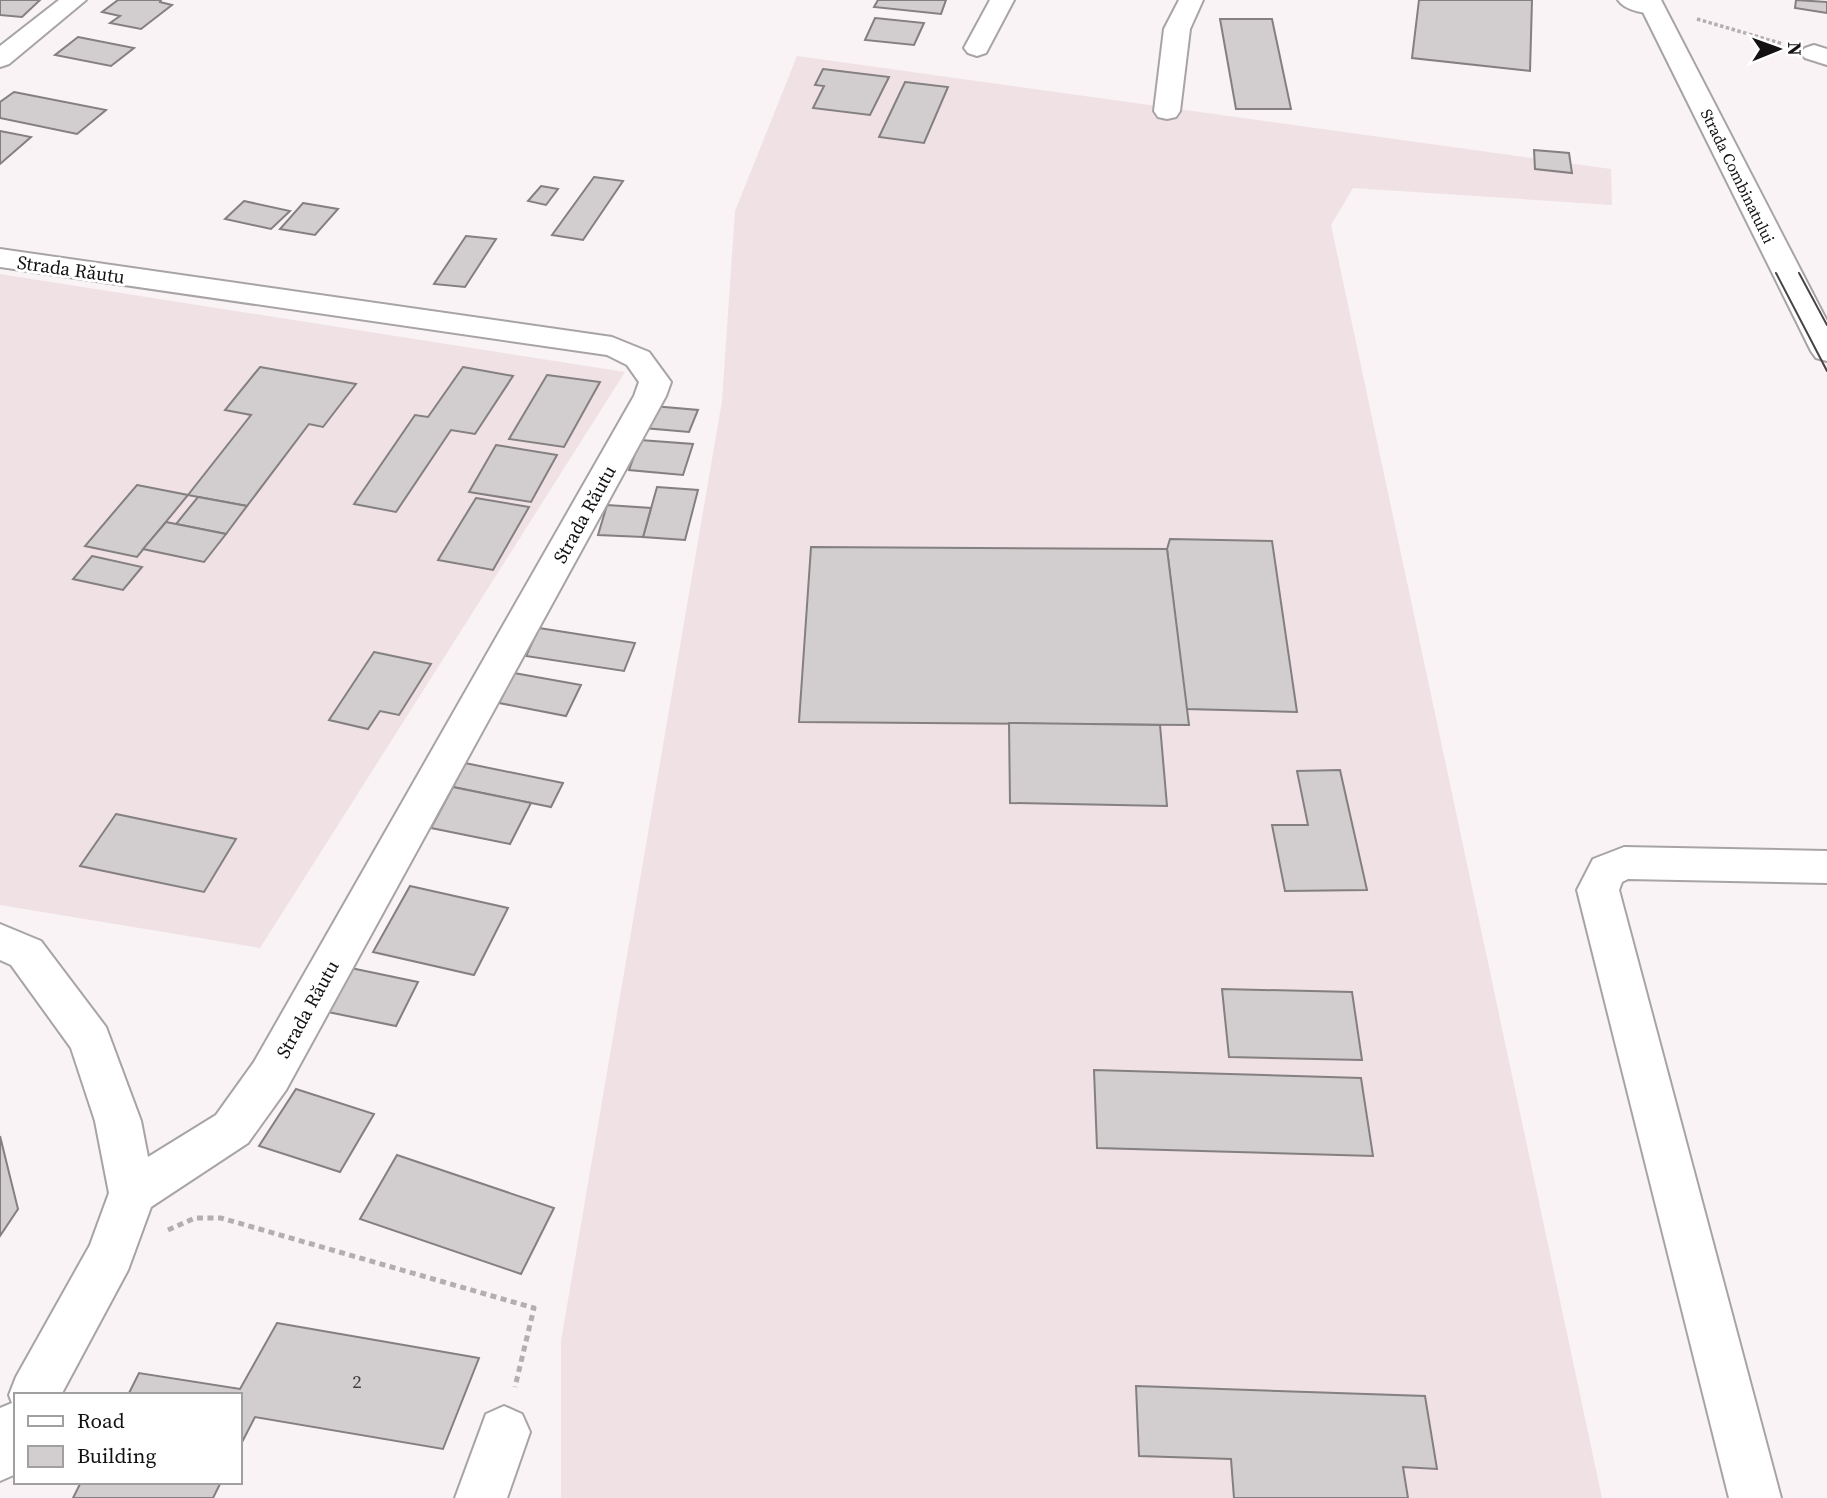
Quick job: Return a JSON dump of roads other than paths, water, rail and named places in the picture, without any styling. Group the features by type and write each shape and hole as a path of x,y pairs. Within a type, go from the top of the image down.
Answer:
{"street":[{"path":"0,59 74,0"},
{"path":"977,48 1002,0"},
{"path":"1167,111 1177,29 1191,0"},
{"name":"Strada Combinatului","path":"1644,2 1827,351"},
{"name":"Strada Răutu","path":"0,258 612,346 634,353 648,366 655,382 643,408 270,1076 232,1129 132,1193"},
{"path":"1755,1498 1598,890 1607,871 1624,863 1827,867"},
{"path":"0,941 26,953 90,1040 118,1121 132,1193 111,1254 35,1393"},
{"path":"0,1455 14,1430"},
{"path":"481,1498 504,1432"}],"tram line":[{"path":"1776,273 1827,371"},
{"path":"1799,273 1827,325"}]}
